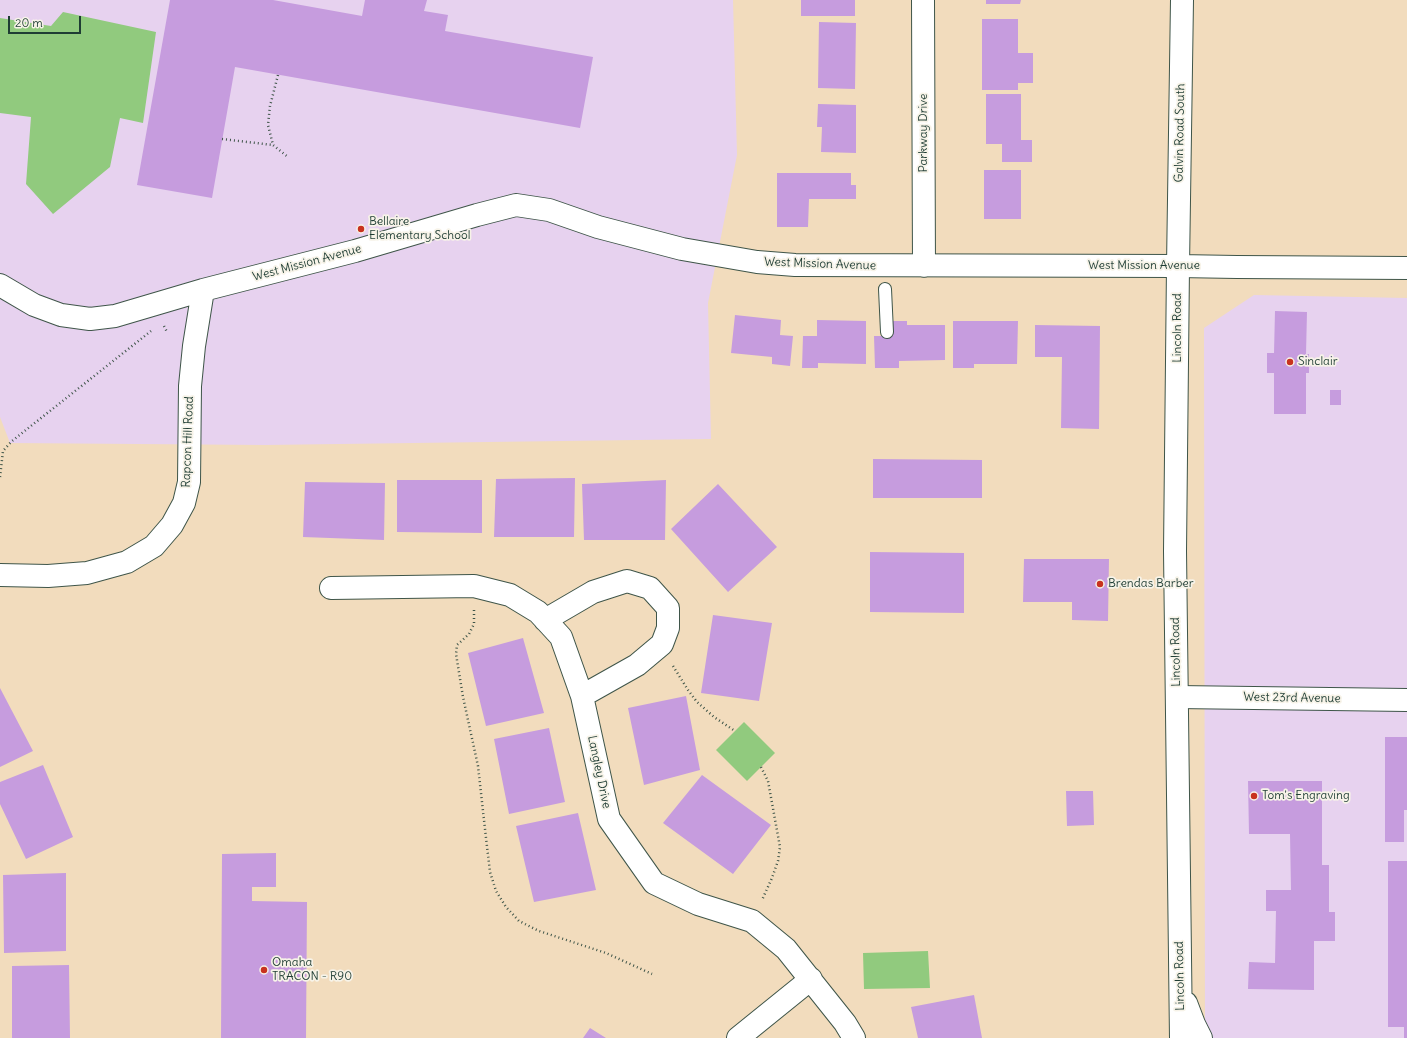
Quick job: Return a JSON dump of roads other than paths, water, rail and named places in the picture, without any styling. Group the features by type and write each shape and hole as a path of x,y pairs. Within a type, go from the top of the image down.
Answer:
{"street":[{"name":"Parkway Drive","path":"923,0 924,266"},
{"name":"Galvin Road South","path":"1178,266 1182,0"},
{"name":"West Mission Avenue","path":"0,285 34,305 61,316 90,319 115,316 203,290 355,251 477,215 516,206 549,210 598,228 682,249 757,262 795,265 1407,268"},
{"name":"Lincoln Road","path":"1178,266 1175,551 1181,1038"},
{"name":"Rapcon Hill Road","path":"0,575 48,576 87,573 127,562 154,546 172,525 184,503 189,482 190,386 194,346 203,290"},
{"path":"545,620 593,592 627,581 650,588 668,608 668,628 662,644 637,665 582,696"},
{"name":"Langley Drive","path":"331,588 474,586 510,595 538,612 561,637 582,696 609,819 654,883 698,904 752,921 786,949 845,1023 854,1038"},
{"name":"West 23rd Avenue","path":"1177,697 1407,700"},
{"path":"738,1038 811,979"},
{"path":"1181,989 1201,1038"}],"lane":[{"path":"885,289 887,332"}],"place":[{"name":"Bellaire Elementary School","path":"361,229"},
{"name":"Sinclair","path":"1290,362"},
{"name":"Brendas Barber","path":"1100,584"},
{"name":"Tom's Engraving","path":"1254,796"},
{"name":"Omaha TRACON - R90","path":"264,970"}]}
